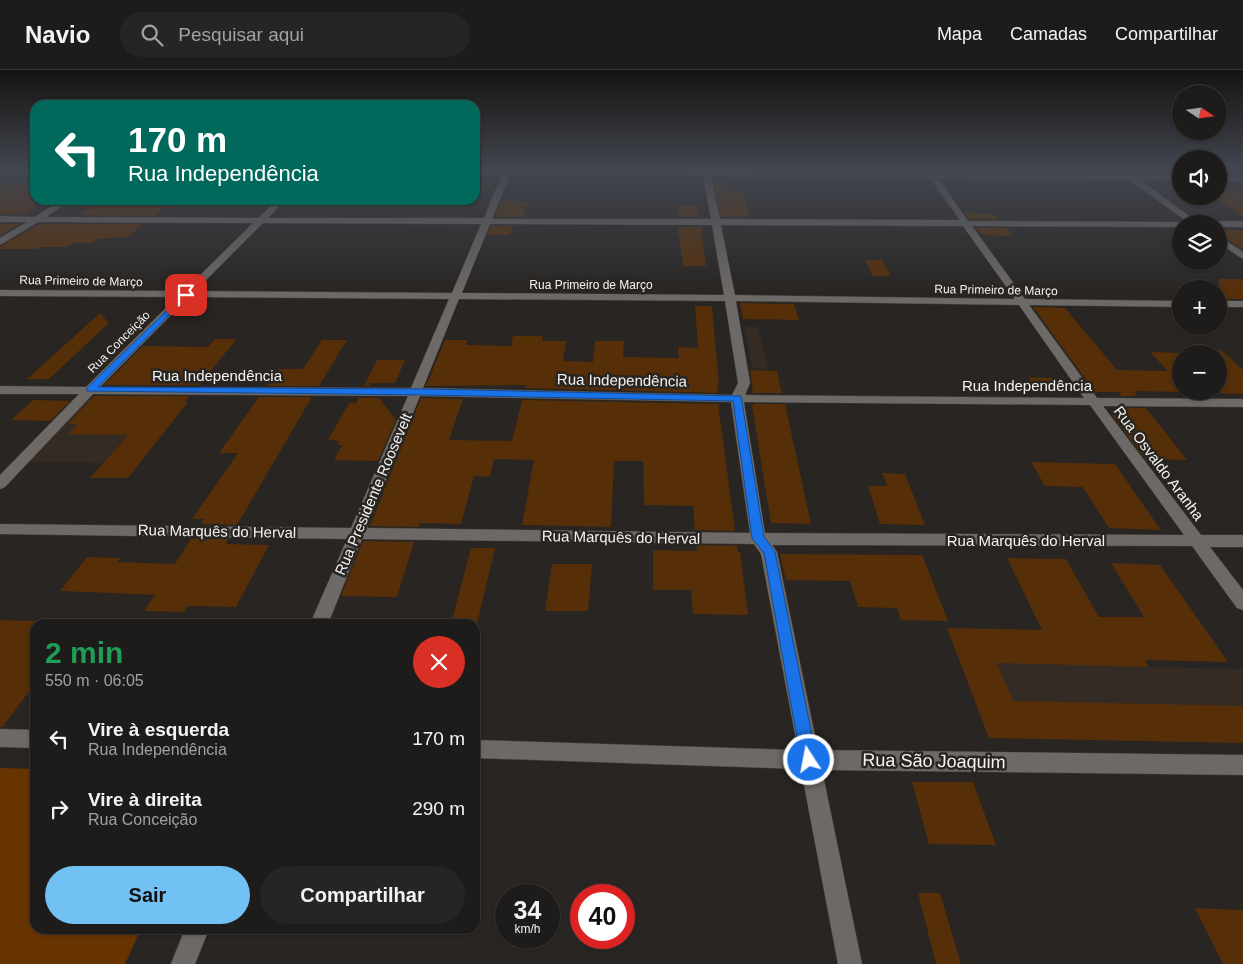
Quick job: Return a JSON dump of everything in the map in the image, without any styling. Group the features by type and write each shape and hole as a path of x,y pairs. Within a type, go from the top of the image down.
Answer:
{"street":[{"path":"0,242 49,212"},
{"name":"Rua Conceição","path":"0,484 90,390 269,212"},
{"name":"Rua Presidente Roosevelt","path":"321,619 355,533 492,212"},
{"path":"714,212 744,383 737,398 758,538 769,552 850,964"},
{"name":"Rua Osvaldo Aranha","path":"957,212 1094,402 1243,603"},
{"path":"0,219 716,224 1172,224"},
{"path":"1227,224 1243,224"},
{"path":"1227,245 1243,256"},
{"name":"Rua Primeiro de Março","path":"0,293 730,298 1172,304"},
{"path":"1227,304 1243,304"},
{"name":"Rua Independência","path":"0,390 416,392 1243,404"},
{"name":"Rua Marquês do Herval","path":"0,529 758,538 1243,541"},
{"path":"0,738 30,739"},
{"name":"Rua São Joaquim","path":"480,749 809,760 1243,765"},
{"path":"183,964 195,934"}],"shaded area":[{"path":"744,327 758,327 768,369 752,368"},
{"path":"90,397 159,398 103,463 27,462"},
{"path":"947,628 1128,631 1149,667 1243,669 1243,743 989,738"},
{"path":"0,768 30,769 30,934 139,934 125,964 0,964"}],"building":[{"path":"0,212 29,212 24,215 0,214"},
{"path":"83,212 159,212 154,216 78,215"},
{"path":"497,212 525,212 523,217 495,217"},
{"path":"679,212 698,212 699,217 679,217"},
{"path":"720,212 749,212 750,217 721,217"},
{"path":"964,212 996,215 999,219 969,219"},
{"path":"0,224 20,224 0,236"},
{"path":"38,224 143,224 128,237 98,239 92,243 72,243 67,247 0,249 0,247"},
{"path":"491,226 513,226 510,235 488,235"},
{"path":"701,227 706,266 683,266 678,228"},
{"path":"976,228 1007,228 1013,236 986,235 980,233"},
{"path":"1227,230 1243,230 1243,250 1227,239"},
{"path":"865,260 882,260 891,276 873,276"},
{"path":"1243,279 1243,299 1227,299 1227,280 1219,280"},
{"path":"740,303 794,304 799,320 743,319"},
{"path":"695,306 712,306 719,385 717,385 717,393 525,388 526,385 426,386 445,340 468,340 466,345 511,346 513,336 543,336 542,341 566,341 563,361 593,362 595,341 624,341 623,357 679,358 678,347 698,348"},
{"path":"1033,307 1065,308 1117,370 1168,371 1150,352 1172,353 1172,392 1134,391 1137,396 1120,396 1121,392 1095,392"},
{"path":"100,313 109,323 49,379 27,379"},
{"path":"215,339 237,339 199,385 104,385 143,346 208,347"},
{"path":"322,340 347,340 319,386 267,386 279,369 303,369"},
{"path":"1227,355 1243,370 1243,394 1227,393"},
{"path":"377,360 405,360 395,383 368,383 371,386 364,386"},
{"path":"750,370 777,371 782,393 753,393"},
{"path":"1028,377 1053,378 1063,392 1037,391"},
{"path":"94,396 189,396 185,402 188,402 128,478 90,478 128,435 68,434 78,424 68,424"},
{"path":"259,397 312,397 237,525 201,524 204,519 192,519 238,453 219,453"},
{"path":"359,398 379,398 396,420 378,461 334,460 342,445 337,445 339,441 328,440 349,403 356,403"},
{"path":"421,398 463,399 449,440 512,441 522,400 718,404 735,531 695,530 693,506 644,505 643,461 614,461 611,527 522,525 534,460 494,459 490,477 474,476 461,524 420,523 419,527 370,526"},
{"path":"33,400 70,401 50,421 11,420"},
{"path":"755,404 785,404 811,524 771,523 752,406"},
{"path":"1115,408 1146,408 1187,460 1145,459 1112,415"},
{"path":"1031,462 1115,464 1161,530 1109,528 1083,487 1045,486"},
{"path":"882,473 905,474 925,525 880,524 868,486 887,486"},
{"path":"191,539 228,539 226,544 269,545 236,607 188,606 184,612 144,611 155,595 60,591 87,557 120,558 117,562 175,564"},
{"path":"363,541 414,542 397,597 341,596"},
{"path":"696,545 737,546 738,552 740,552 748,615 693,614 691,590 653,590 653,550 697,551"},
{"path":"471,548 495,548 478,619 452,619"},
{"path":"780,554 922,555 948,621 901,620 897,608 858,607 850,581 786,580"},
{"path":"1007,558 1066,559 1099,617 1144,617 1111,563 1160,565 1228,662 1145,660 1149,667 997,663 1013,701 1243,706 1243,743 989,738 947,628 1042,630"},
{"path":"552,564 592,564 588,611 545,611"},
{"path":"0,620 30,621 30,690 3,727 0,727"},
{"path":"912,782 973,782 996,845 929,844"},
{"path":"918,893 940,893 961,964 936,964"},
{"path":"1195,908 1243,910 1243,964 1223,964"}],"route":[{"path":"186,295 90,390 480,392 737,398 758,538 769,552 809,760"}]}
